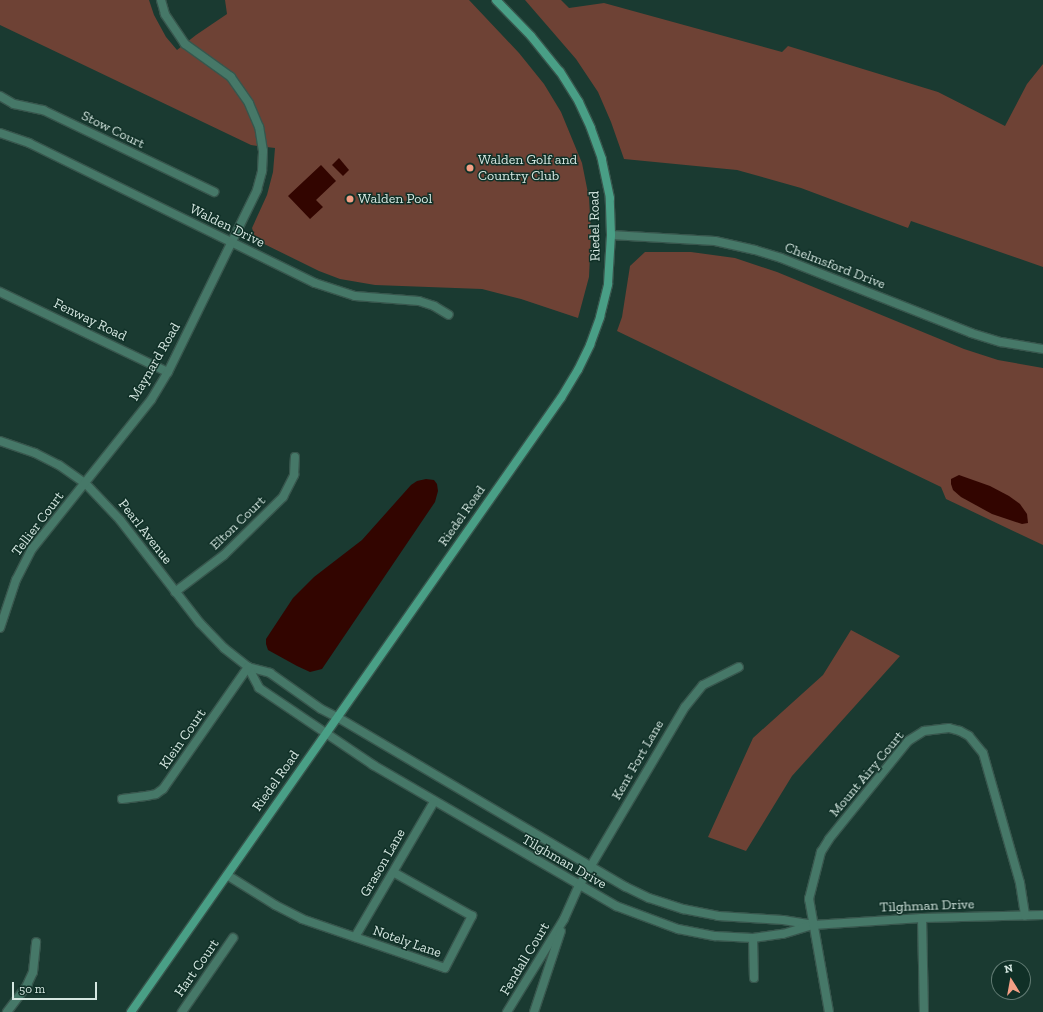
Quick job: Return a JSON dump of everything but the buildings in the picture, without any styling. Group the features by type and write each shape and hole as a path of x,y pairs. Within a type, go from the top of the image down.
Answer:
{"street":[{"name":"Maynard Road","path":"86,484 151,400 168,372 257,190 262,171 263,151 259,127 252,108 231,77 185,44 165,14 161,0"},
{"name":"Riedel Road","path":"131,1012 561,398 578,370 590,345 600,317 608,284 611,235 610,198 602,159 591,128 579,102 550,60 531,36 496,0"},
{"name":"Stow Court","path":"0,96 14,104 42,110 214,192"},
{"name":"Walden Drive","path":"0,133 29,144 315,283 355,296 419,301 434,306 449,315"},
{"name":"Chelmsford Drive","path":"611,235 715,241 755,250 781,258 971,333 1001,342 1043,349"},
{"name":"Fenway Road","path":"0,292 168,372"},
{"name":"Pearl Avenue","path":"0,441 35,453 59,465 86,484 120,520 175,592 224,648 248,667 270,673 321,709 337,717"},
{"name":"Elton Court","path":"175,592 224,555 283,497 294,475 295,457"},
{"name":"Tellier Court","path":"0,628 18,575 32,549 86,484"},
{"name":"Pearl Avenue","path":"248,667 259,688 310,724 326,732"},
{"name":"Klein Court","path":"122,799 156,794 163,789 248,667"},
{"name":"Kent Fort Lane","path":"579,886 694,693 714,678 739,667"},
{"name":"Tilghman Drive","path":"337,717 632,890 683,909 718,916 784,920 813,925"},
{"name":"Mount Airy Court","path":"829,1012 809,899 821,852 829,839 908,741 924,731 949,728 969,736 983,753 1020,883 1025,916"},
{"name":"Tilghman Drive","path":"326,732 373,765 579,886 616,906 678,929 715,936 753,938 783,934 813,925 922,918 1043,915"},
{"name":"Grason Lane","path":"355,938 434,802"},
{"name":"Notely Lane","path":"227,875 275,906 302,919 445,968 472,916 393,872"},
{"name":"Fendall Court","path":"534,1012 564,919 579,886"},
{"path":"922,918 924,1012"},
{"name":"Fendall Court","path":"508,1012 564,919"},
{"name":"Hart Court","path":"182,1012 233,938"},
{"path":"753,938 754,978"},
{"path":"7,1012 26,985 32,972 36,942"}],"shaded area":[{"path":"0,0 149,0 154,15 166,37 177,50 227,14 225,0 469,0 519,53 544,84 561,112 582,163 589,198 591,233 589,277 578,318 521,299 482,289 375,285 340,279 319,271 256,240 252,228 267,195 273,172 275,148 251,145 0,25"},
{"path":"525,0 561,0 569,8 604,3 782,52 788,46 938,92 1005,126 1027,84 1043,64 1043,267 911,221 908,228 801,188 737,170 624,159 611,122 598,92 576,59"},
{"path":"339,158 349,170 343,176 332,165"},
{"path":"321,165 336,181 316,200 323,207 310,219 288,196"},
{"path":"645,252 691,252 735,258 777,272 964,349 998,360 1043,368 1043,545 946,499 941,487 617,331 622,317 630,266"},
{"path":"959,475 990,486 1009,496 1020,504 1027,514 1028,523 1022,524 992,514 961,497 953,490 951,484 951,479"},
{"path":"426,479 434,480 437,484 438,491 435,502 322,669 310,672 268,650 266,639 293,598 314,577 362,540 411,485 417,481"},
{"path":"851,630 900,656 792,776 746,851 708,837 753,738 823,675"}],"place":[{"name":"Walden Golf and Country Club","path":"470,168"},
{"name":"Walden Pool","path":"350,199"}]}
